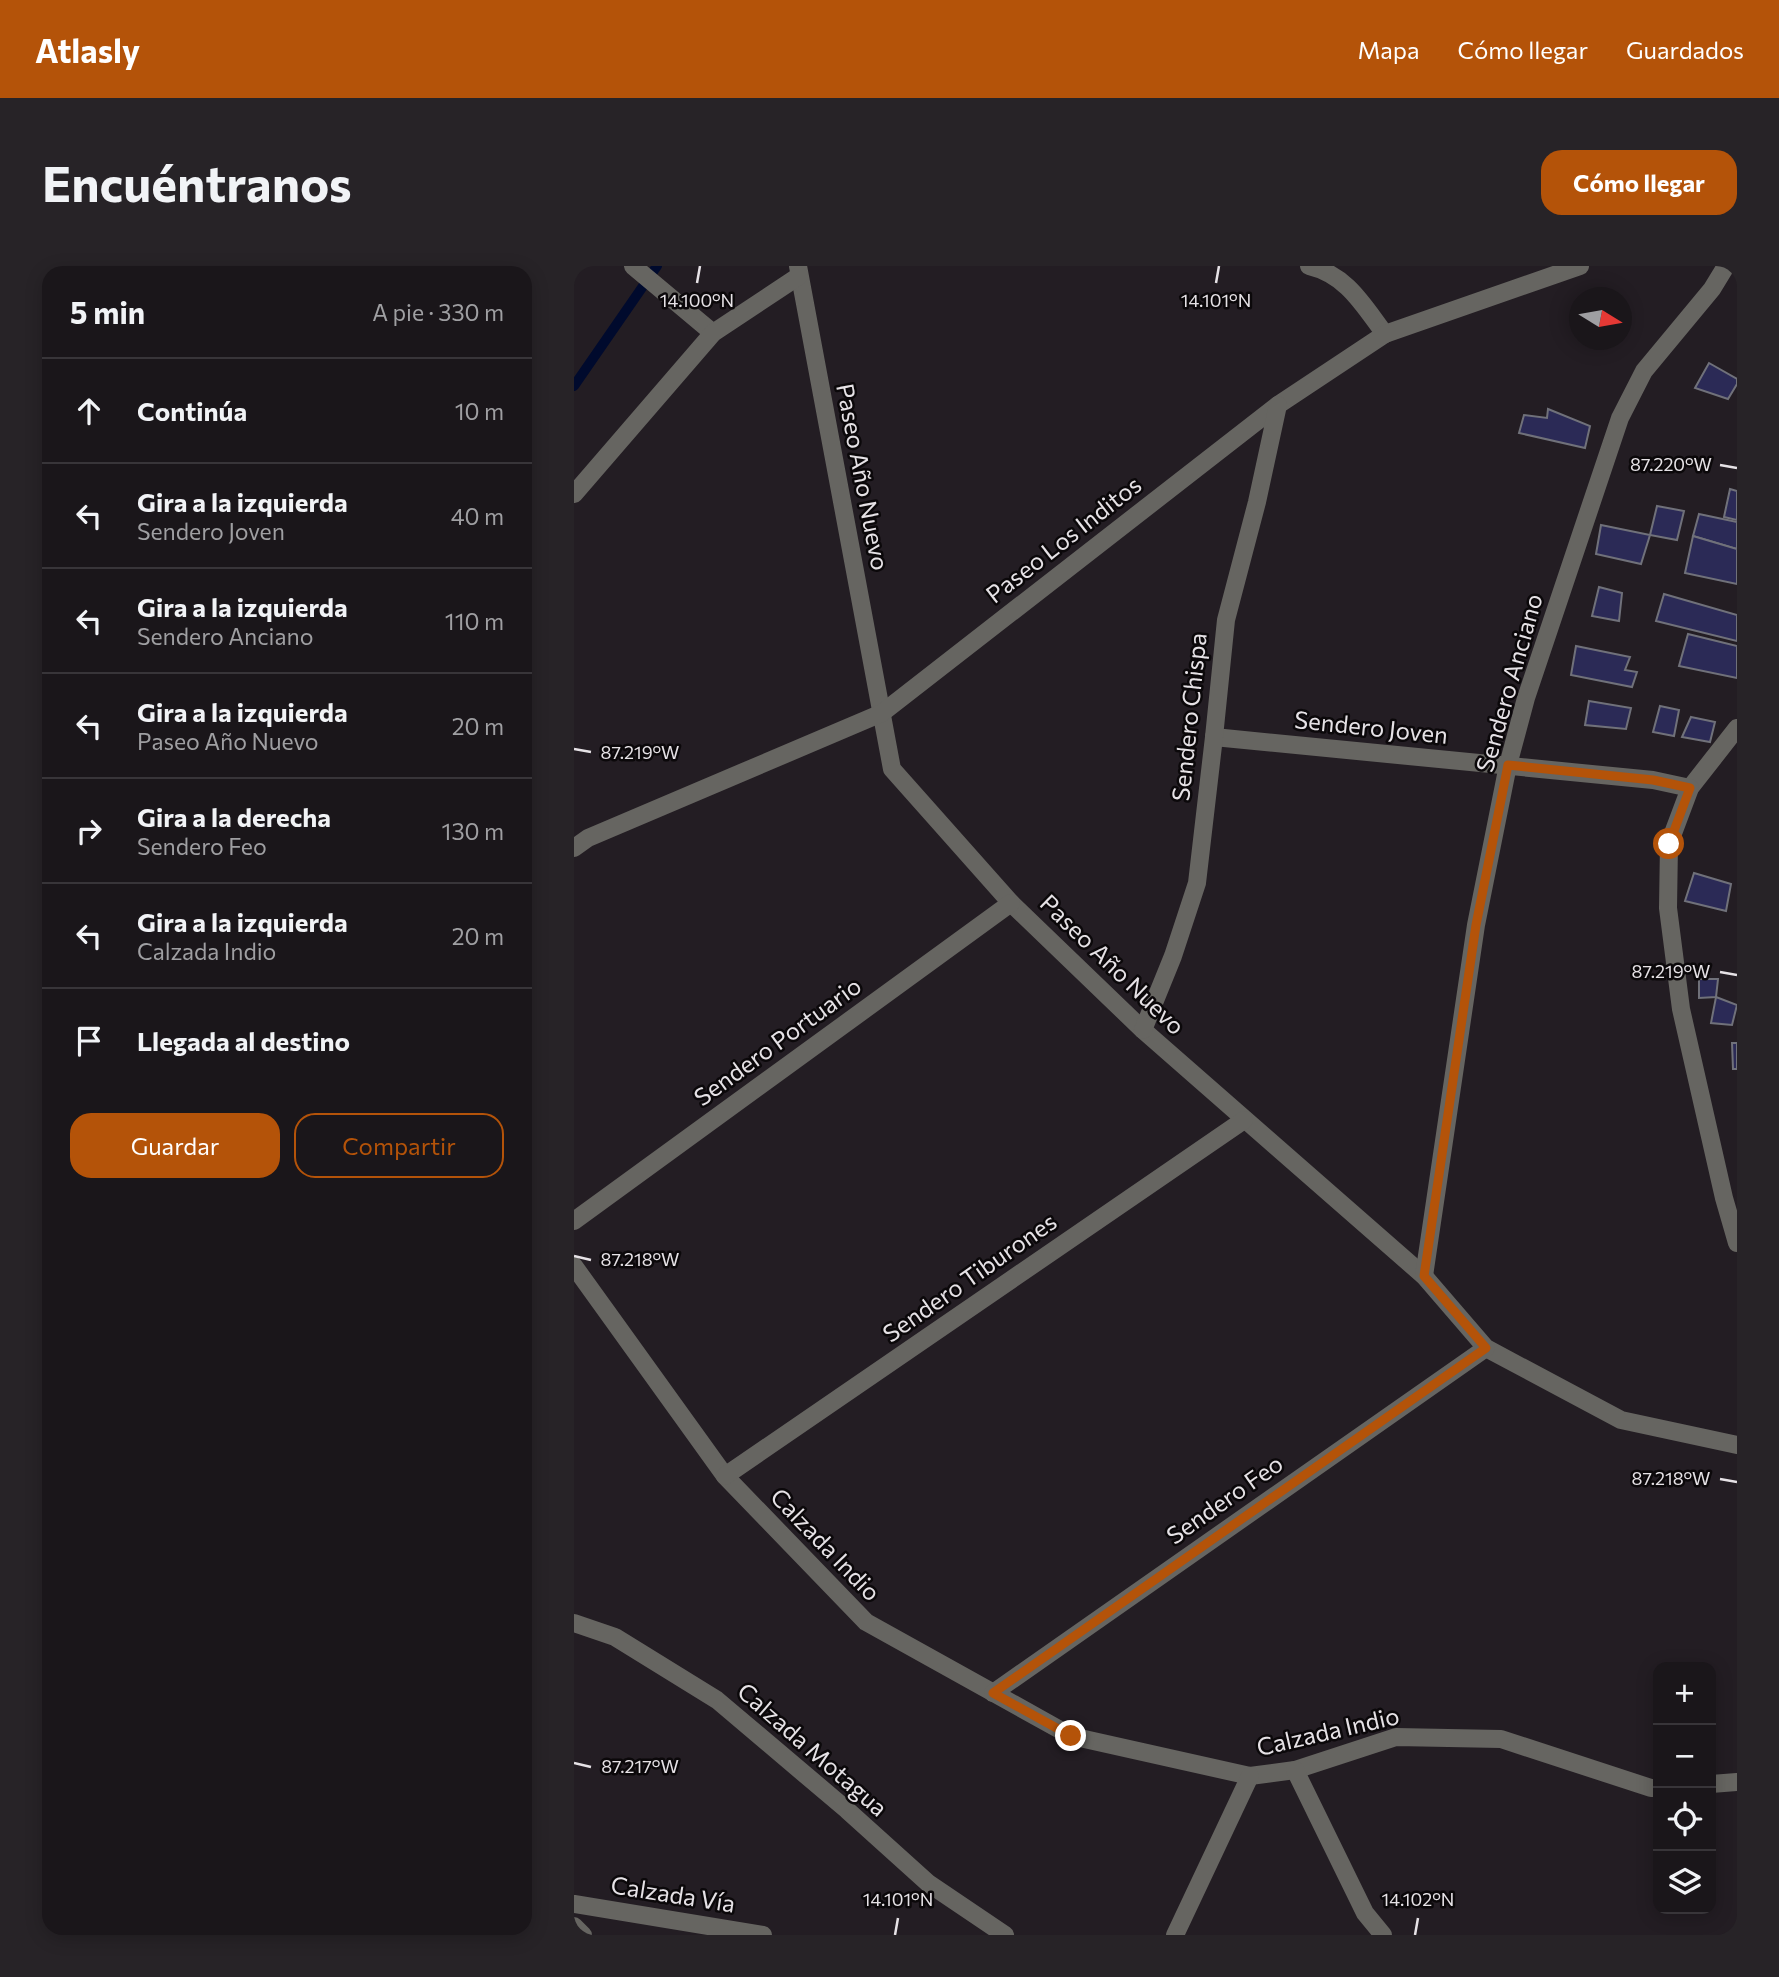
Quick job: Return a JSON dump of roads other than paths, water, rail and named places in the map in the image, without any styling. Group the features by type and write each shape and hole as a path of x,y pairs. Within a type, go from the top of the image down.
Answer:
{"street":[{"path":"633,266 713,333"},
{"path":"1309,266 1335,275 1352,290 1385,334"},
{"name":"Paseo Los Inditos","path":"579,838 882,713 1278,405 1385,334 1580,266"},
{"name":"Sendero Anciano","path":"1424,1276 1476,925 1508,765 1526,698 1620,418 1644,371 1712,289 1727,266"},
{"path":"574,494 713,333 798,271"},
{"name":"Paseo Año Nuevo","path":"798,271 892,769 1012,903 1143,1030 1424,1276 1486,1348 1621,1420 1737,1444"},
{"name":"Sendero Chispa","path":"1143,1030 1173,956 1197,883 1226,620 1257,502 1278,405"},
{"path":"1737,728 1690,788 1669,844 1668,908 1681,1009 1724,1198 1737,1243"},
{"name":"Sendero Joven","path":"1214,737 1653,780 1690,788"},
{"name":"Sendero Portuario","path":"574,1222 1012,903"},
{"name":"Sendero Tiburones","path":"725,1476 1244,1120"},
{"name":"Calzada Indio","path":"574,1266 725,1476 866,1622 1071,1736 1250,1776 1295,1770 1396,1737 1501,1739 1653,1788"},
{"name":"Sendero Feo","path":"993,1693 1486,1348"},
{"name":"Calzada Motagua","path":"574,1623 615,1637 717,1700 928,1883 1005,1935"},
{"path":"1295,1770 1365,1913 1383,1935"},
{"path":"1175,1935 1250,1776"},
{"path":"1716,1784 1737,1782"},
{"name":"Calzada Vía","path":"574,1903 763,1935"},
{"path":"574,1926 583,1935"}],"waterway":[{"path":"574,386 657,266"}]}
